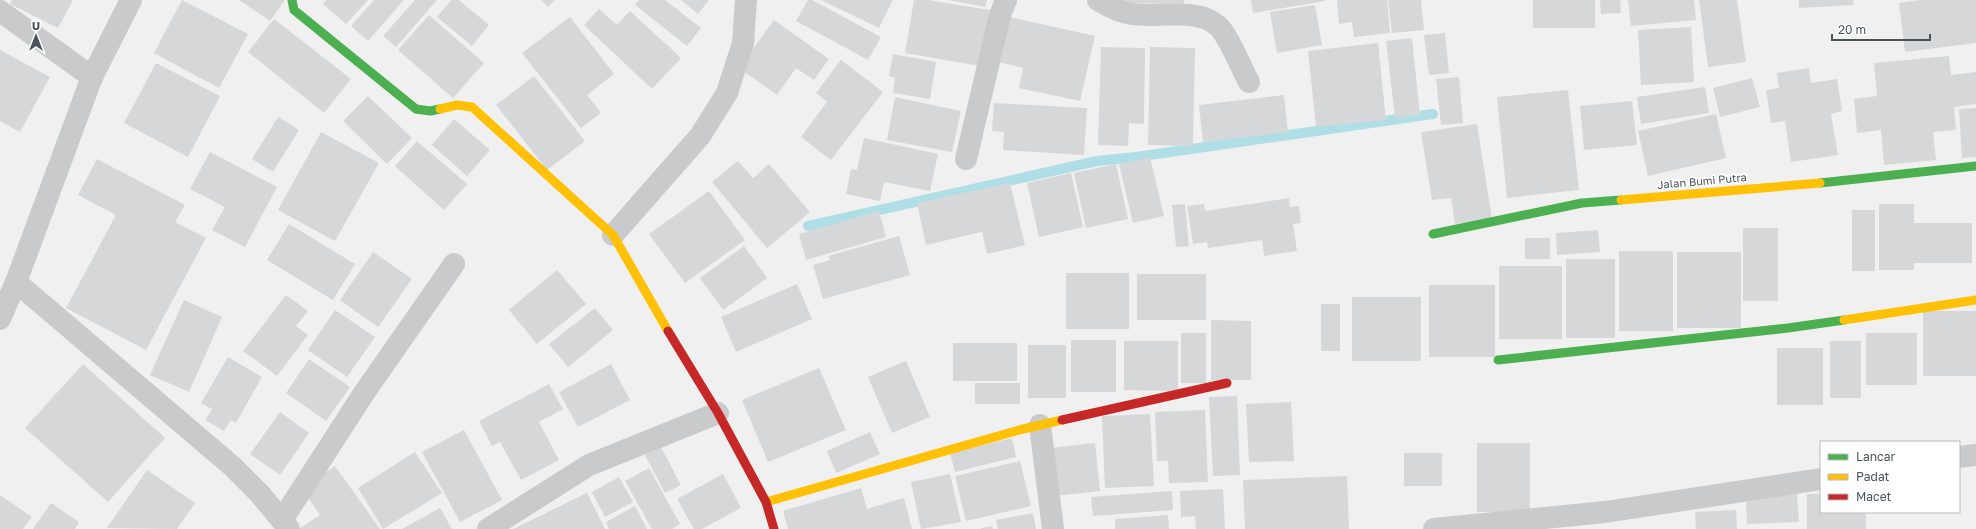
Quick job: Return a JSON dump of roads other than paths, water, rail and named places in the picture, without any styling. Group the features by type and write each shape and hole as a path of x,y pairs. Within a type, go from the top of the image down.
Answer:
{"street":[{"path":"0,319 16,282 92,77 131,0"},
{"path":"292,0 294,10 416,109 423,112 432,112 458,103 465,103 472,107 613,235 683,357 718,413 766,502 774,529"},
{"path":"613,235 700,136 727,93 744,43 746,0"},
{"path":"966,160 1000,16 1006,0"},
{"path":"1098,0 1114,10 1132,14 1200,16 1212,21 1223,32 1249,82"},
{"path":"0,11 92,77"},
{"name":"Jalan Bumi Putra","path":"1433,234 1582,203 1852,180 1976,166"},
{"path":"16,282 232,466 285,524 364,393 454,264"},
{"path":"1498,360 1788,328 1976,300"},
{"path":"766,502 1040,425 1227,383"},
{"path":"488,529 589,465 718,413"},
{"path":"1040,425 1053,529"},
{"path":"1960,458 1976,455"},
{"path":"1434,529 1605,512 1820,478"}],"waterway":[{"path":"808,226 1097,161 1136,157 1433,114"}]}
